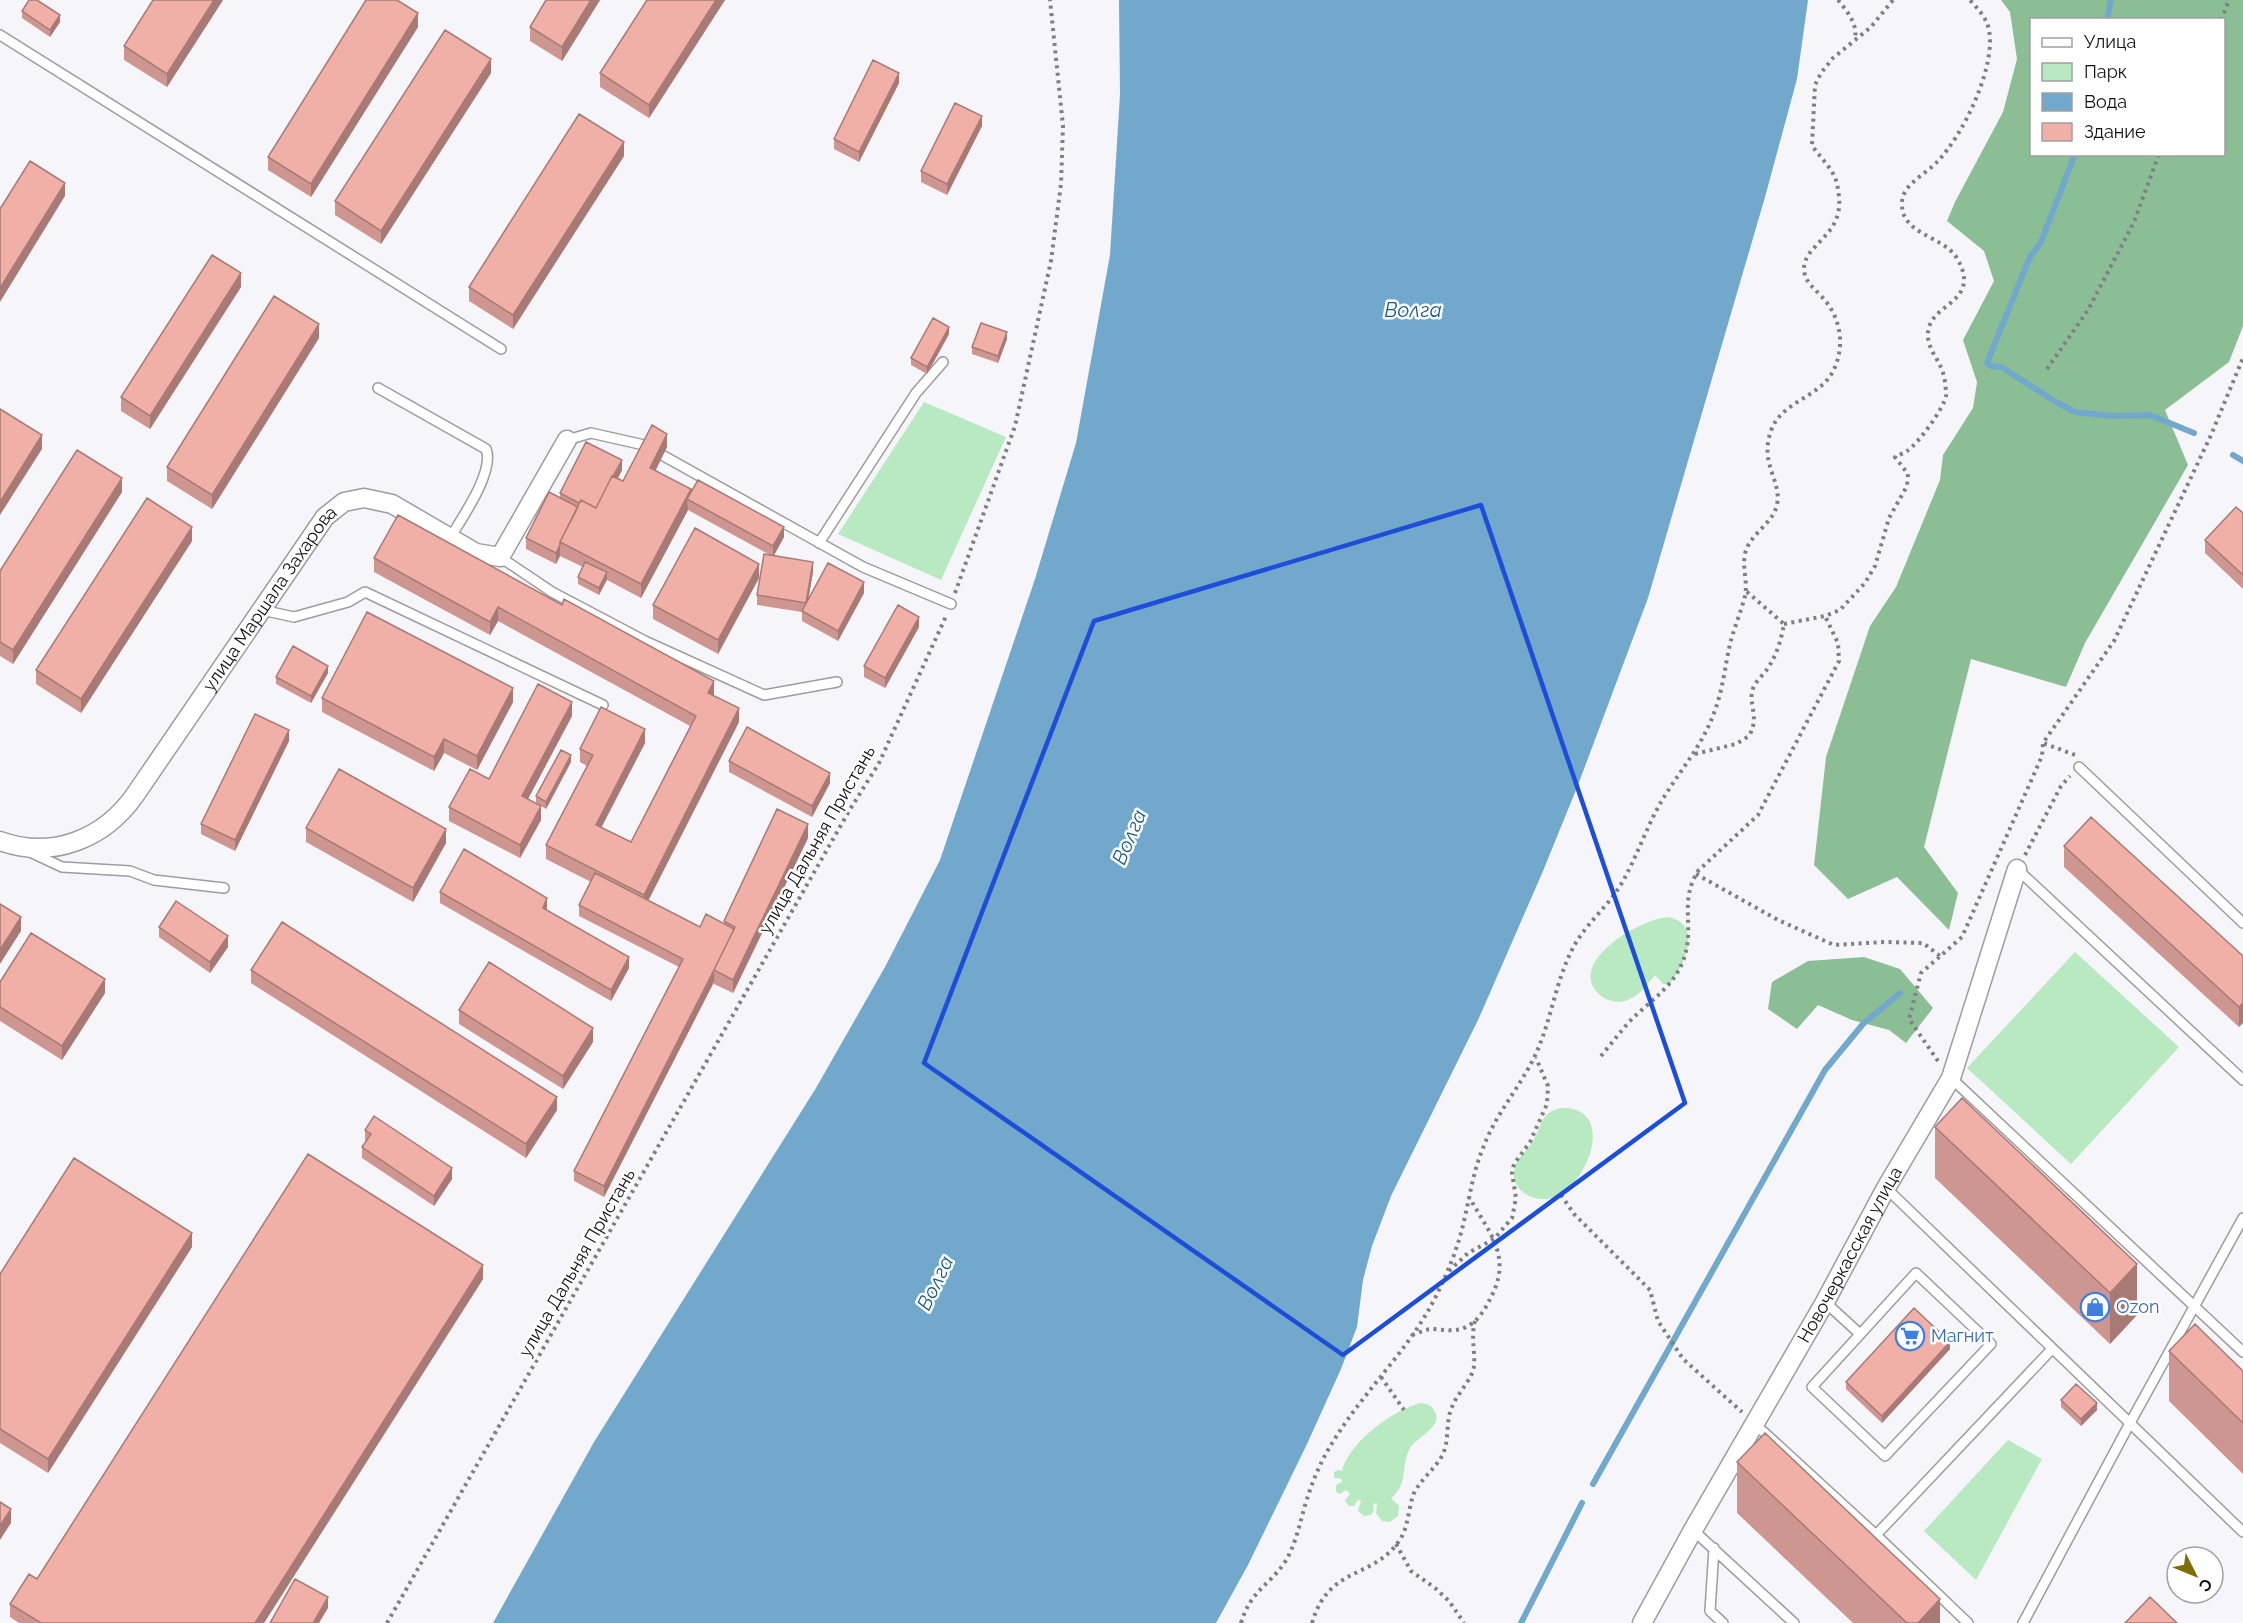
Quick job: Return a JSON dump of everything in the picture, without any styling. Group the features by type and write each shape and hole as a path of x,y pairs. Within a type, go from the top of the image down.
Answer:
{"street":[{"path":"500,557 567,440"},
{"name":"улица Маршала Захарова","path":"9,843 43,848 68,845 99,831 113,821 135,795 325,517 344,502 364,498 392,504 476,553 500,557"},
{"name":"Новочеркасская улица","path":"1642,1623 1825,1302 1886,1188 1951,1078 2018,869"}],"lane":[{"path":"0,35 501,349"},
{"path":"819,543 916,393 943,362"},
{"path":"378,388 486,449 489,457 484,475 468,508 450,537"},
{"path":"567,440 591,434 644,445 862,567 951,604"},
{"path":"500,557 552,592 645,641 764,695 837,682"},
{"path":"262,610 294,617 348,602 365,592 603,705"},
{"path":"2079,767 2243,923"},
{"path":"9,843 62,867 130,871 154,880 224,888"},
{"path":"2018,869 2243,1080"},
{"path":"1951,1078 2243,1352"},
{"path":"1886,1188 2243,1532"},
{"path":"2023,1623 2243,1218"},
{"path":"1916,1273 1991,1344 1885,1456 1812,1387 1860,1334 1916,1273"},
{"path":"1825,1302 1860,1334"},
{"path":"1876,1535 2052,1349"},
{"path":"1756,1425 1968,1623"},
{"path":"1693,1530 1794,1623"},
{"path":"1714,1548 1710,1611 1723,1623"}],"path":[{"name":"улица Дальняя Пристань","path":"387,1623 849,811 879,763 951,604 1015,426 1051,261 1061,184 1063,126 1050,0"},
{"path":"1838,0 1852,19 1856,34 1855,40"},
{"path":"1241,1623 1253,1597 1276,1574 1293,1547 1308,1494 1332,1444 1412,1335 1435,1298 1458,1244 1483,1147 1498,1115 1535,1057 1564,967 1577,940 1622,884 1662,800 1695,754 1715,710 1725,677 1735,625 1746,591 1744,565 1747,546 1769,521 1776,508 1778,492 1769,468 1767,448 1770,434 1782,413 1816,391 1831,375 1840,349 1838,322 1826,301 1810,285 1804,273 1804,263 1809,254 1826,237 1835,222 1840,206 1838,185 1833,174 1812,145 1815,85 1828,64 1871,27 1893,0"},
{"path":"1784,624 1825,616 1840,609 1865,583 1875,566 1889,518 1907,486 1908,474 1895,457 1908,450 1917,440 1942,407 1946,396 1943,372 1931,351 1927,338 1930,325 1936,315 1957,298 1963,286 1963,275 1958,260 1947,247 1909,224 1904,216 1902,204 1906,189 1936,164 1952,146 1971,111 1980,88 1990,47 1989,29 1982,13 1970,0"},
{"path":"2222,18 2229,0"},
{"path":"2047,369 2088,310 2134,222 2158,156"},
{"path":"1951,1078 1921,1039 1909,1019 1921,973 1962,937 2042,756 2043,742 2114,641 2206,445 2243,358"},
{"path":"1746,591 1784,624"},
{"path":"1601,1056 1629,1022 1664,992 1678,971 1690,938 1688,890 1696,874 1758,815 1839,661 1838,643 1825,616"},
{"path":"1695,754 1736,744 1749,736 1754,723 1752,694 1754,686 1776,654 1784,624"},
{"path":"2018,869 2061,786 2079,767 2084,758 2043,742"},
{"path":"1696,874 1778,920 1834,945 1884,942 1923,943 1940,956"},
{"path":"1446,1273 1468,1253 1494,1239 1507,1227 1515,1209 1516,1198 1512,1173 1514,1164 1530,1142 1547,1104 1548,1086 1535,1057"},
{"path":"1561,1195 1574,1214 1650,1290 1658,1321 1683,1359 1756,1425"},
{"path":"1412,1335 1428,1329 1465,1328 1475,1321 1486,1307 1498,1284 1501,1275 1500,1263 1494,1239 1469,1196"},
{"path":"1311,1623 1322,1598 1335,1585 1380,1560 1396,1544 1407,1524 1414,1494 1442,1455 1446,1444 1451,1408 1473,1371 1472,1336 1475,1321"},
{"path":"1381,1377 1404,1410"},
{"path":"1396,1544 1411,1570 1435,1588 1449,1602 1464,1623"}],"highlighted area":[{"path":"1481,505 1685,1103 1343,1355 924,1063 1094,621"}],"green space":[{"path":"2001,0 2243,0 2243,326 2229,362 2165,410 2188,465 2085,643 2066,687 1971,659 1924,847 1958,893 1949,930 1897,877 1848,899 1814,865 1826,757 1870,626 1896,587 1940,480 1943,455 1973,408 1977,382 1963,340 1994,281 1984,251 1947,221 2003,112 2017,59 2010,12"},
{"path":"924,402 1006,437 941,580 838,534"},
{"path":"1668,917 1679,921 1688,936 1685,956 1670,984 1663,984 1655,975 1640,992 1621,1002 1608,999 1596,991 1591,972 1602,953 1634,928"},
{"path":"2075,952 2179,1047 2071,1164 1967,1068"},
{"path":"1864,957 1900,969 1933,1008 1906,1043 1889,1030 1852,1020 1818,1005 1797,1029 1768,1009 1772,982 1808,961"},
{"path":"1560,1108 1579,1111 1590,1121 1593,1136 1590,1153 1583,1170 1558,1196 1543,1199 1528,1196 1522,1192 1515,1181 1515,1167 1533,1141 1548,1113"},
{"path":"1421,1403 1432,1407 1436,1421 1409,1450 1402,1482 1391,1498 1399,1506 1398,1516 1390,1522 1382,1521 1376,1513 1377,1503 1373,1504 1374,1510 1371,1515 1364,1516 1358,1511 1361,1501 1358,1500 1354,1506 1349,1506 1345,1501 1350,1494 1346,1490 1340,1494 1336,1492 1336,1485 1342,1482 1342,1479 1334,1478 1334,1472 1342,1471 1353,1449 1374,1429 1398,1412"},
{"path":"2008,1440 2042,1459 1976,1580 1924,1531"}],"water":[{"name":"Волга","path":"1119,0 1808,0 1797,79 1765,197 1648,598 1578,785 1479,1018 1391,1196 1372,1246 1363,1280 1357,1327 1341,1369 1248,1565 1216,1623 493,1623 594,1442 816,1088 885,967 940,860 1035,579 1076,443 1110,255 1120,95"}],"building":[{"path":"29,0 37,0 60,15 50,30 22,11"},
{"path":"153,0 214,0 167,74 124,46"},
{"path":"366,0 397,0 418,13 311,184 268,157"},
{"path":"546,0 591,0 562,47 530,27"},
{"path":"647,0 716,0 649,105 600,73"},
{"path":"445,30 491,59 381,231 335,201"},
{"path":"873,60 899,73 859,152 834,139"},
{"path":"955,103 982,116 947,184 921,171"},
{"path":"579,114 624,142 513,315 469,287"},
{"path":"30,161 65,183 0,288 0,209"},
{"path":"212,255 241,273 150,416 121,397"},
{"path":"274,296 319,324 212,495 167,467"},
{"path":"933,318 949,327 927,367 911,358"},
{"path":"981,323 1007,332 998,356 972,347"},
{"path":"0,409 42,435 0,502"},
{"path":"652,425 667,434 650,468 691,489 641,584 560,542 581,500 596,508 612,476 623,481"},
{"path":"586,442 622,460 596,508 581,500 579,503 560,493"},
{"path":"77,450 122,478 13,650 0,642 0,571"},
{"path":"698,480 784,527 773,546 687,499"},
{"path":"549,492 578,507 556,553 526,538"},
{"path":"147,498 192,527 81,699 36,670"},
{"path":"2236,507 2243,513 2243,575 2205,540"},
{"path":"398,515 562,605 564,599 714,681 708,693 739,708 644,895 546,845 593,755 580,749 601,707 645,729 596,825 631,842 696,716 498,607 490,622 374,558"},
{"path":"695,528 759,564 718,640 653,605"},
{"path":"764,554 813,562 806,603 757,595"},
{"path":"585,562 607,572 599,588 578,577"},
{"path":"828,563 864,582 838,631 802,611"},
{"path":"898,605 919,617 885,678 864,666"},
{"path":"367,612 513,688 477,756 444,739 434,757 322,698"},
{"path":"293,646 328,666 311,696 276,677"},
{"path":"538,684 572,702 522,796 541,806 520,845 449,807 470,769 489,779"},
{"path":"255,714 289,730 235,840 201,824"},
{"path":"747,727 830,773 812,806 729,761"},
{"path":"561,750 571,755 546,802 536,796"},
{"path":"339,769 446,829 413,888 306,828"},
{"path":"777,809 808,824 733,980 714,970 735,927 724,921"},
{"path":"2091,817 2243,956 2243,1003 2239,1007 2064,846"},
{"path":"464,849 547,898 543,908 629,957 611,990 440,892"},
{"path":"595,873 700,927 706,914 734,929 604,1186 574,1171 683,959 579,905"},
{"path":"176,901 228,936 210,962 159,927"},
{"path":"0,904 21,917 0,950"},
{"path":"282,922 557,1097 526,1144 251,970"},
{"path":"31,933 105,979 62,1046 0,1007 0,982"},
{"path":"489,962 593,1028 563,1076 459,1010"},
{"path":"1962,1098 2137,1264 2110,1293 1935,1127"},
{"path":"374,1116 452,1168 434,1196 362,1147 371,1134 365,1130"},
{"path":"308,1154 483,1265 255,1623 41,1623 10,1604 29,1574 37,1579"},
{"path":"74,1158 192,1233 48,1459 0,1429 0,1274"},
{"path":"1914,1308 1950,1342 1882,1416 1846,1382"},
{"path":"2195,1324 2243,1371 2243,1423 2169,1351"},
{"path":"2076,1384 2097,1403 2081,1419 2061,1400"},
{"path":"1765,1433 1940,1599 1918,1623 1907,1623 1737,1462"},
{"path":"0,1502 11,1509 0,1526"},
{"path":"295,1579 328,1597 313,1623 270,1623"},
{"path":"2150,1597 2177,1623 2125,1623"}],"waterway":[{"path":"2107,18 2111,0"},
{"path":"2074,156 2041,242 2030,257 1987,363 2001,367 2075,412 2112,416 2150,415 2194,433"},
{"path":"2233,455 2243,461"},
{"path":"1593,1484 1825,1070 1863,1024 1900,993"},
{"path":"1521,1623 1582,1503"}],"place":[{"name":"Ozon","path":"2095,1307"},
{"name":"Магнит","path":"1910,1336"}]}
